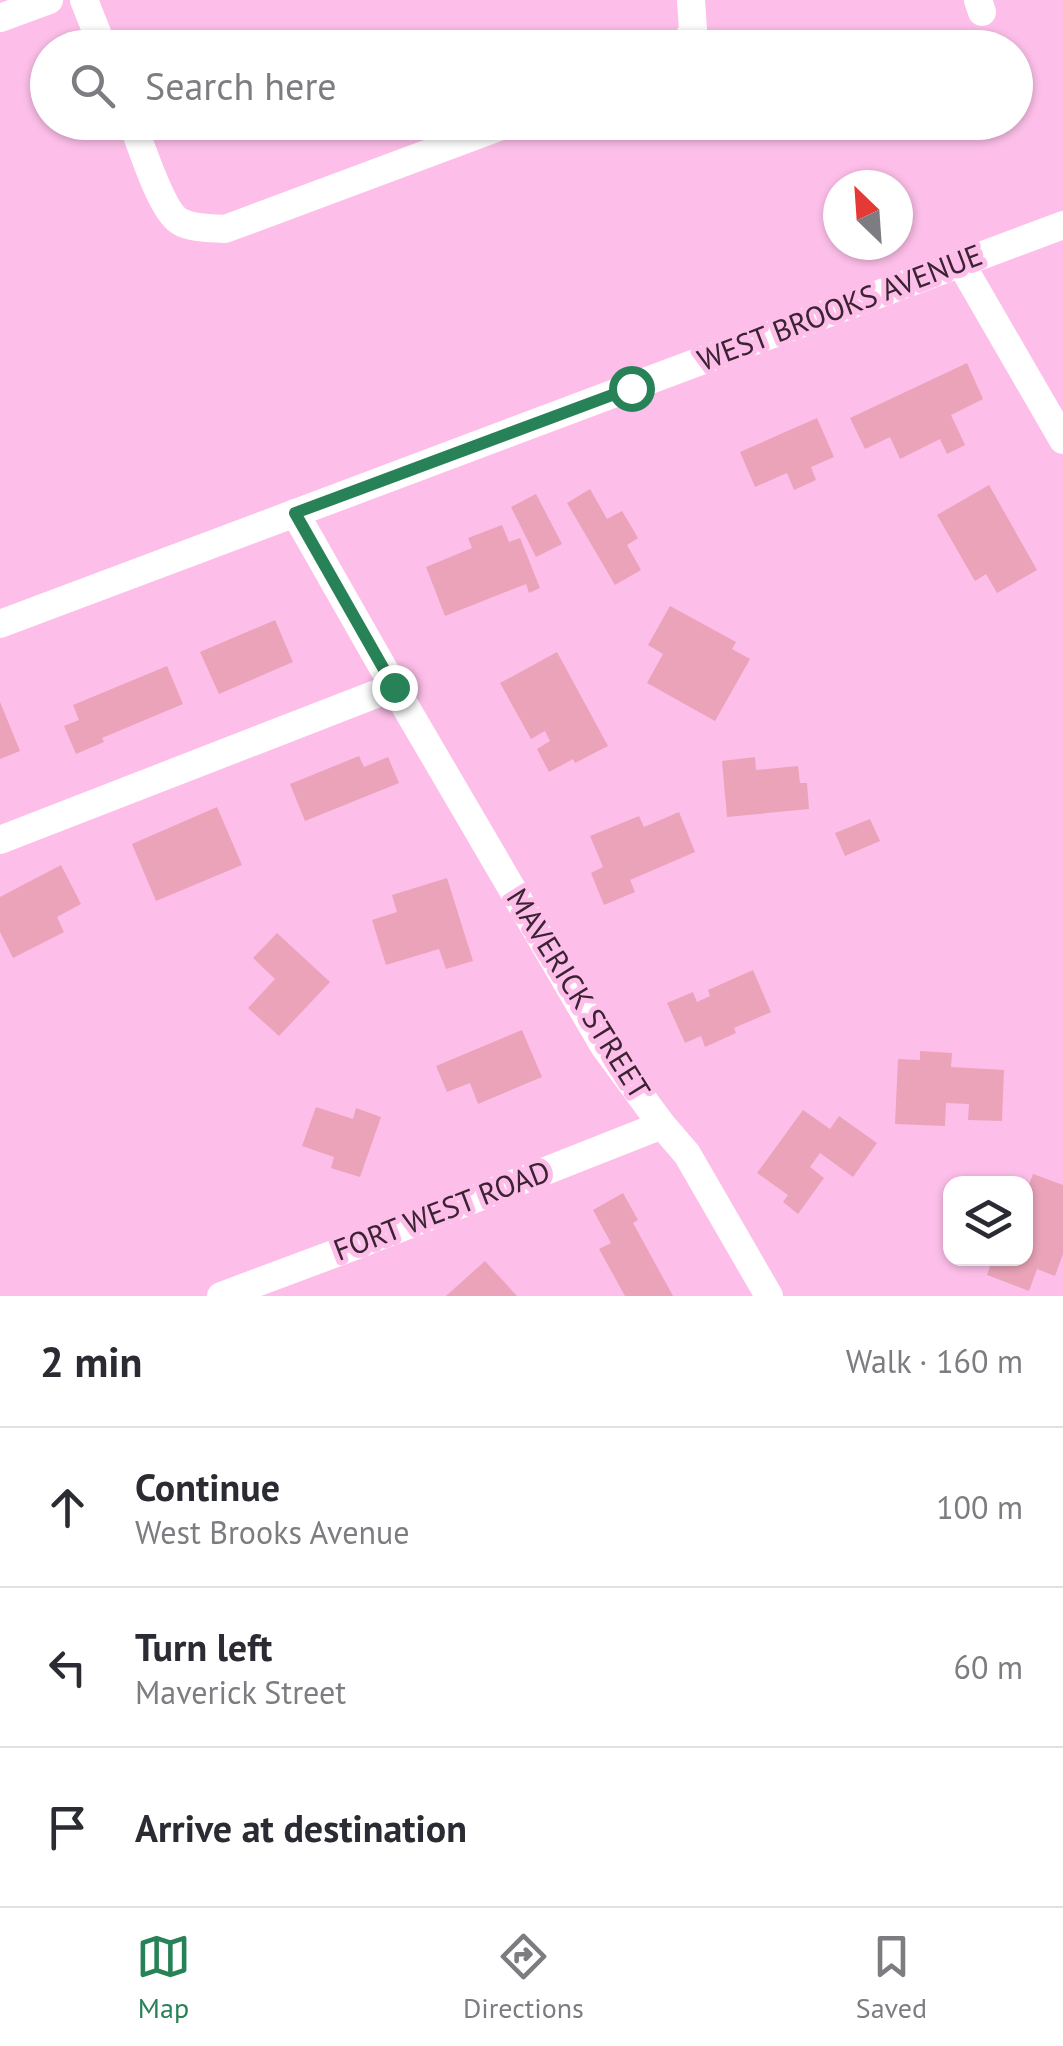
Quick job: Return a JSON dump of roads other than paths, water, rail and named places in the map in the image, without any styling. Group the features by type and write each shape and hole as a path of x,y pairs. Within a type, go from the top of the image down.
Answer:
{"street":[{"path":"0,18 49,0"},
{"path":"84,0 96,30"},
{"path":"688,30 690,0"},
{"path":"139,140 164,205 176,220 225,230 464,140"},
{"name":"WEST BROOKS AVENUE","path":"0,624 1063,224"},
{"path":"960,262 1063,440"},
{"name":"MAVERICK STREET","path":"295,513 604,1046 687,1154 769,1296"},
{"path":"0,840 394,687"},
{"name":"FORT WEST ROAD","path":"221,1296 662,1125"}]}
